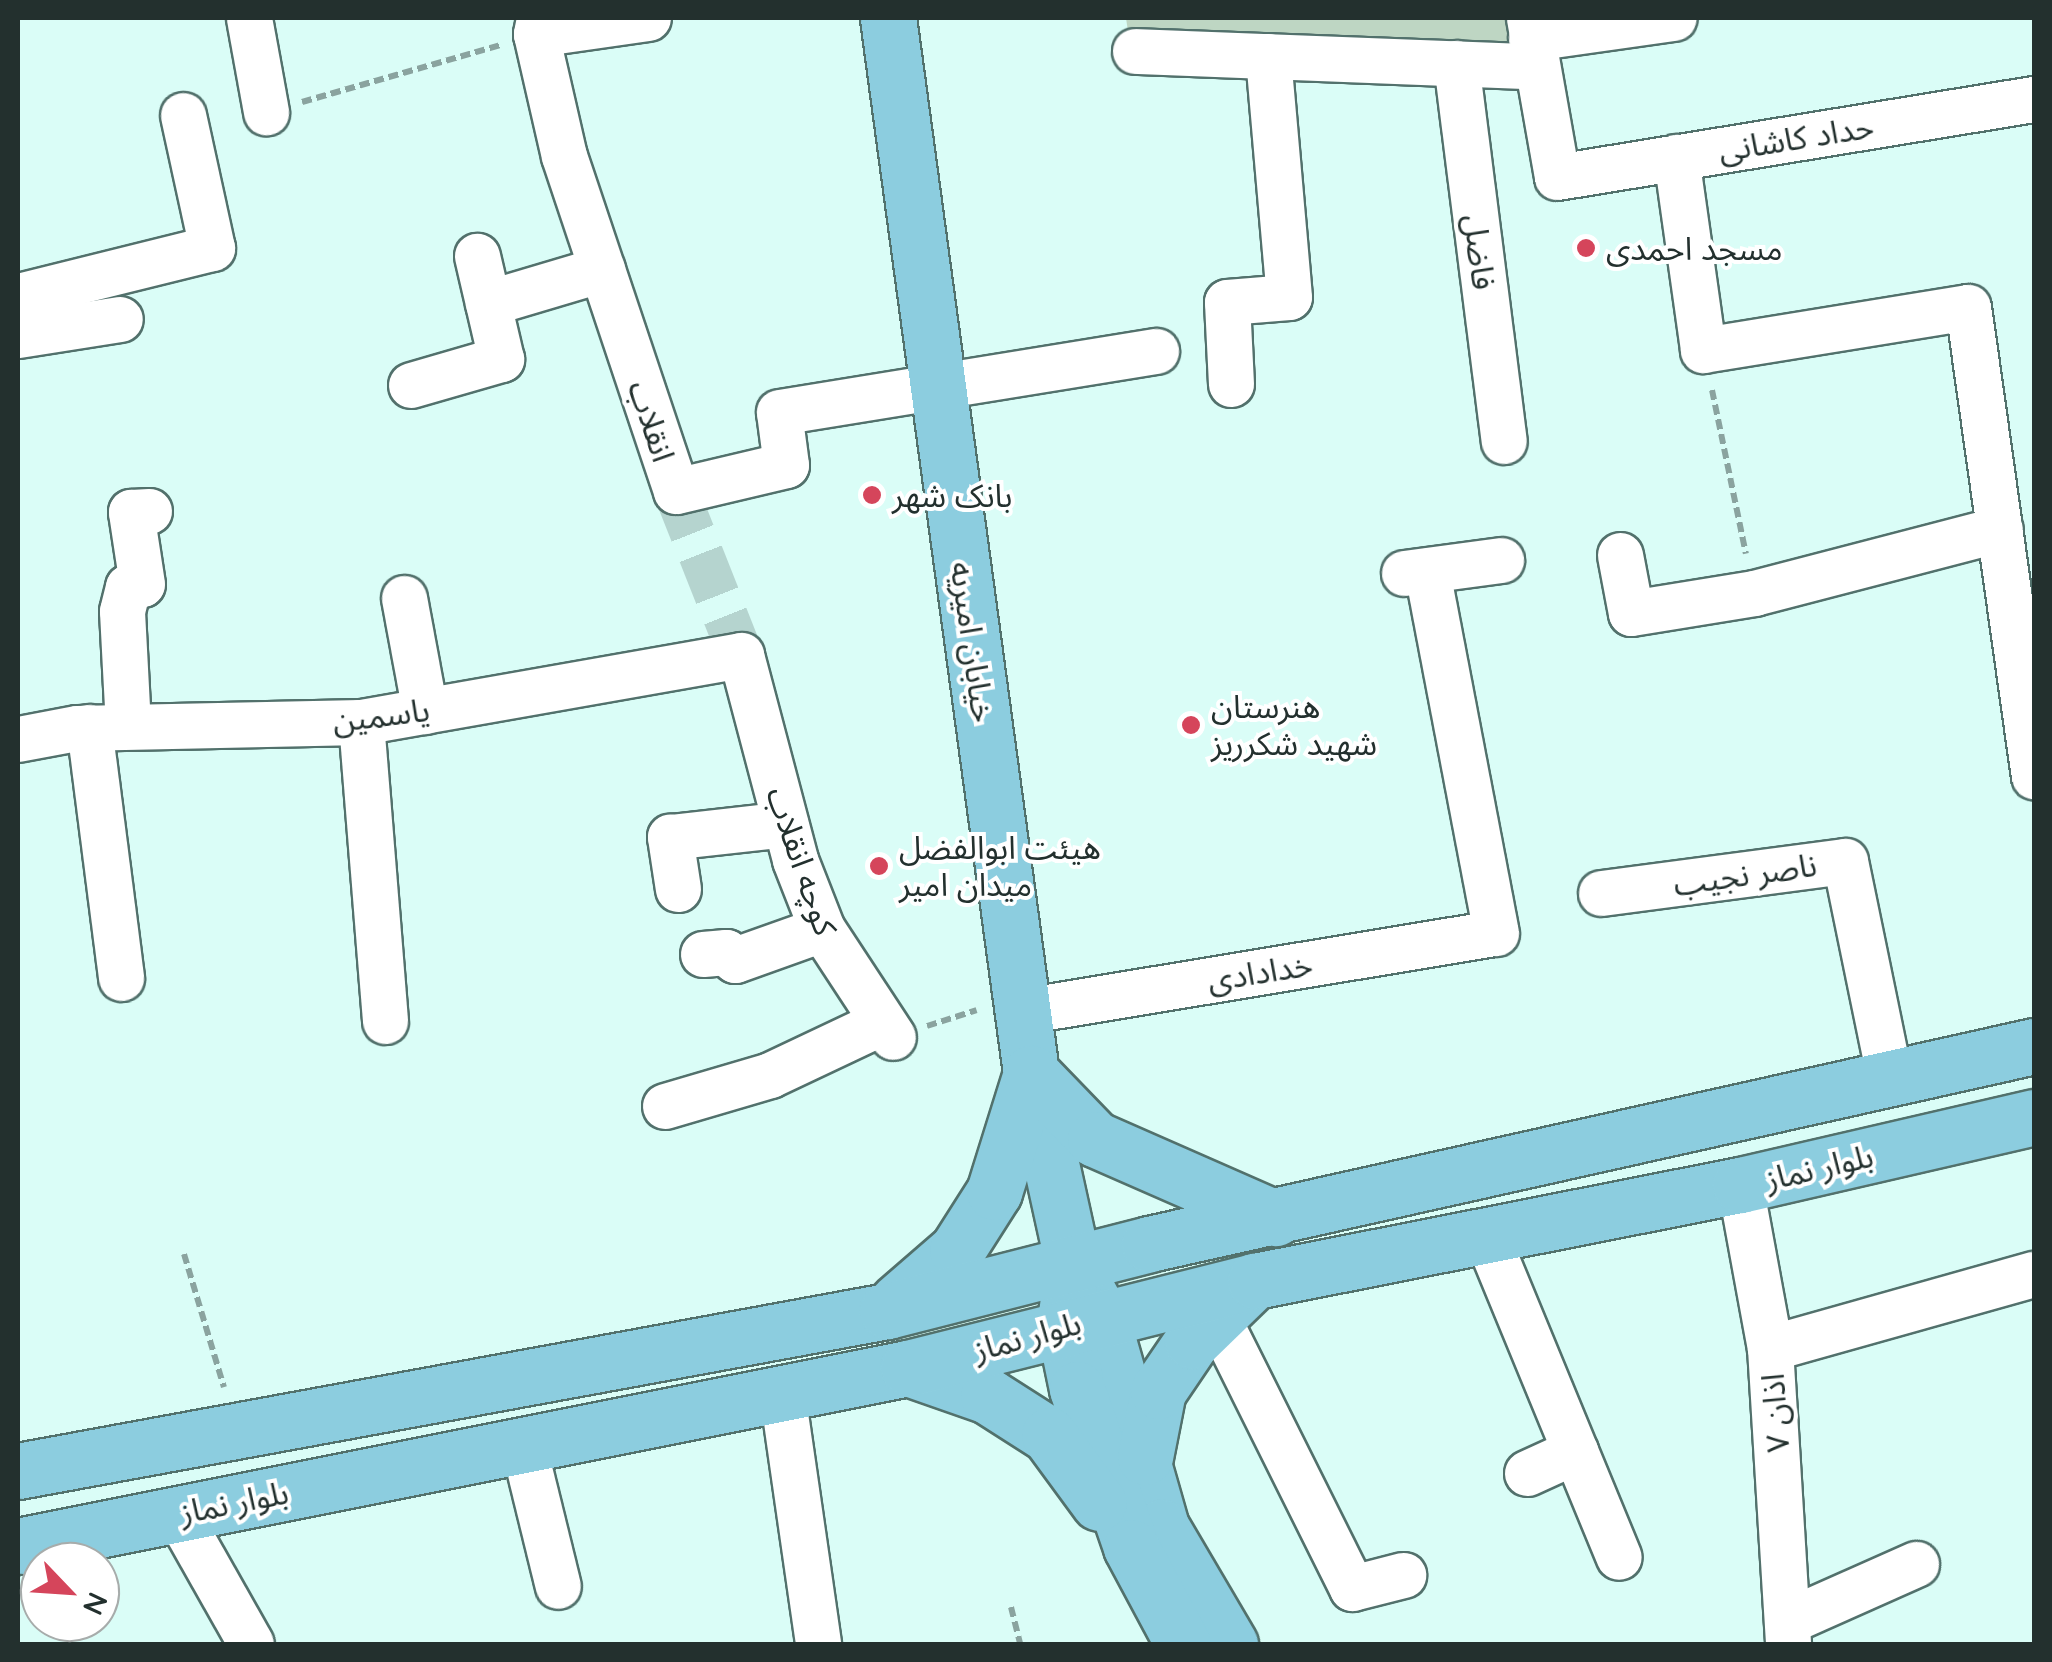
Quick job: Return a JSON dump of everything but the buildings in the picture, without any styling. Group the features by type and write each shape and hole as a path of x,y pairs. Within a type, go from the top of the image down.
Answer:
{"main road":[{"name":"خیابان امیریه","path":"888,18 1031,1073 1073,1264"},
{"name":"بلوار نماز","path":"18,1471 887,1311 1073,1264 2034,1046"},
{"path":"887,1311 957,1250 994,1192 1031,1073 1096,1139 1276,1218"},
{"name":"بلوار نماز","path":"18,1546 908,1368 1083,1321 1236,1299 1486,1235 1740,1185 2034,1117"},
{"path":"1073,1264 1083,1321 1144,1465 1161,1527 1230,1644"},
{"path":"1144,1465 1158,1391 1236,1299"},
{"path":"1083,1321 1077,1389 1131,1547"},
{"path":"908,1368 988,1396 1049,1435 1131,1547 1183,1644"}],"street":[{"path":"249,18 266,112"},
{"path":"537,26 648,18"},
{"path":"1135,51 1456,63 1531,40 1674,18"},
{"name":"انقلاب","path":"537,26 564,156 676,491 786,465 779,412 938,382"},
{"name":"حداد کاشانی","path":"1531,40 1557,176 2034,100"},
{"path":"1232,384 1226,302 1289,297 1268,56"},
{"name":"فاضل","path":"1456,63 1504,440"},
{"path":"18,296 212,248 183,114"},
{"path":"1676,158 1703,350 1968,306 2034,776"},
{"path":"411,385 502,359 476,256"},
{"path":"488,303 602,269"},
{"path":"18,335 120,319"},
{"path":"938,382 1156,351"},
{"path":"121,978 109,727 128,587 152,584 130,512 149,511"},
{"path":"1620,555 1631,613 1754,593 2000,528"},
{"name":"خدادادی","path":"1022,1003 1496,933 1415,572 1501,560"},
{"path":"404,598 425,711"},
{"name":"یاسمین","path":"18,739 109,727 362,722 741,655"},
{"name":"کوچه انقلاب","path":"741,655 785,824 822,928 887,1030"},
{"path":"362,722 385,1020"},
{"path":"678,889 670,837 785,824"},
{"name":"ناصر نجیب","path":"1602,893 1845,860 1890,1080"},
{"path":"719,957 822,928"},
{"path":"665,1106 770,1075 887,1030"},
{"name":"اذان ۷","path":"1740,1185 1770,1348 1789,1632"},
{"path":"1486,1235 1619,1557"},
{"path":"1770,1348 2032,1287"},
{"path":"1236,1299 1352,1588 1402,1575"},
{"path":"782,1393 818,1644"},
{"path":"524,1444 558,1586"},
{"path":"1526,1474 1575,1451"},
{"path":"177,1513 251,1644"},
{"path":"1789,1632 1916,1564"}],"path":[{"path":"266,112 537,26"},
{"path":"1703,350 1754,593"},
{"path":"887,1030 1022,1003"},
{"path":"184,1254 237,1432"},
{"path":"1011,1607 1020,1644"}],"tunnel":[{"path":"676,491 741,655"}],"place":[{"name":"مسجد احمدی","path":"1586,248"},
{"name":"بانک شهر","path":"872,495"},
{"name":"هنرستان شهید شکرریز","path":"1191,725"},
{"name":"هیئت ابوالفضل میدان امیر","path":"879,866"}]}
